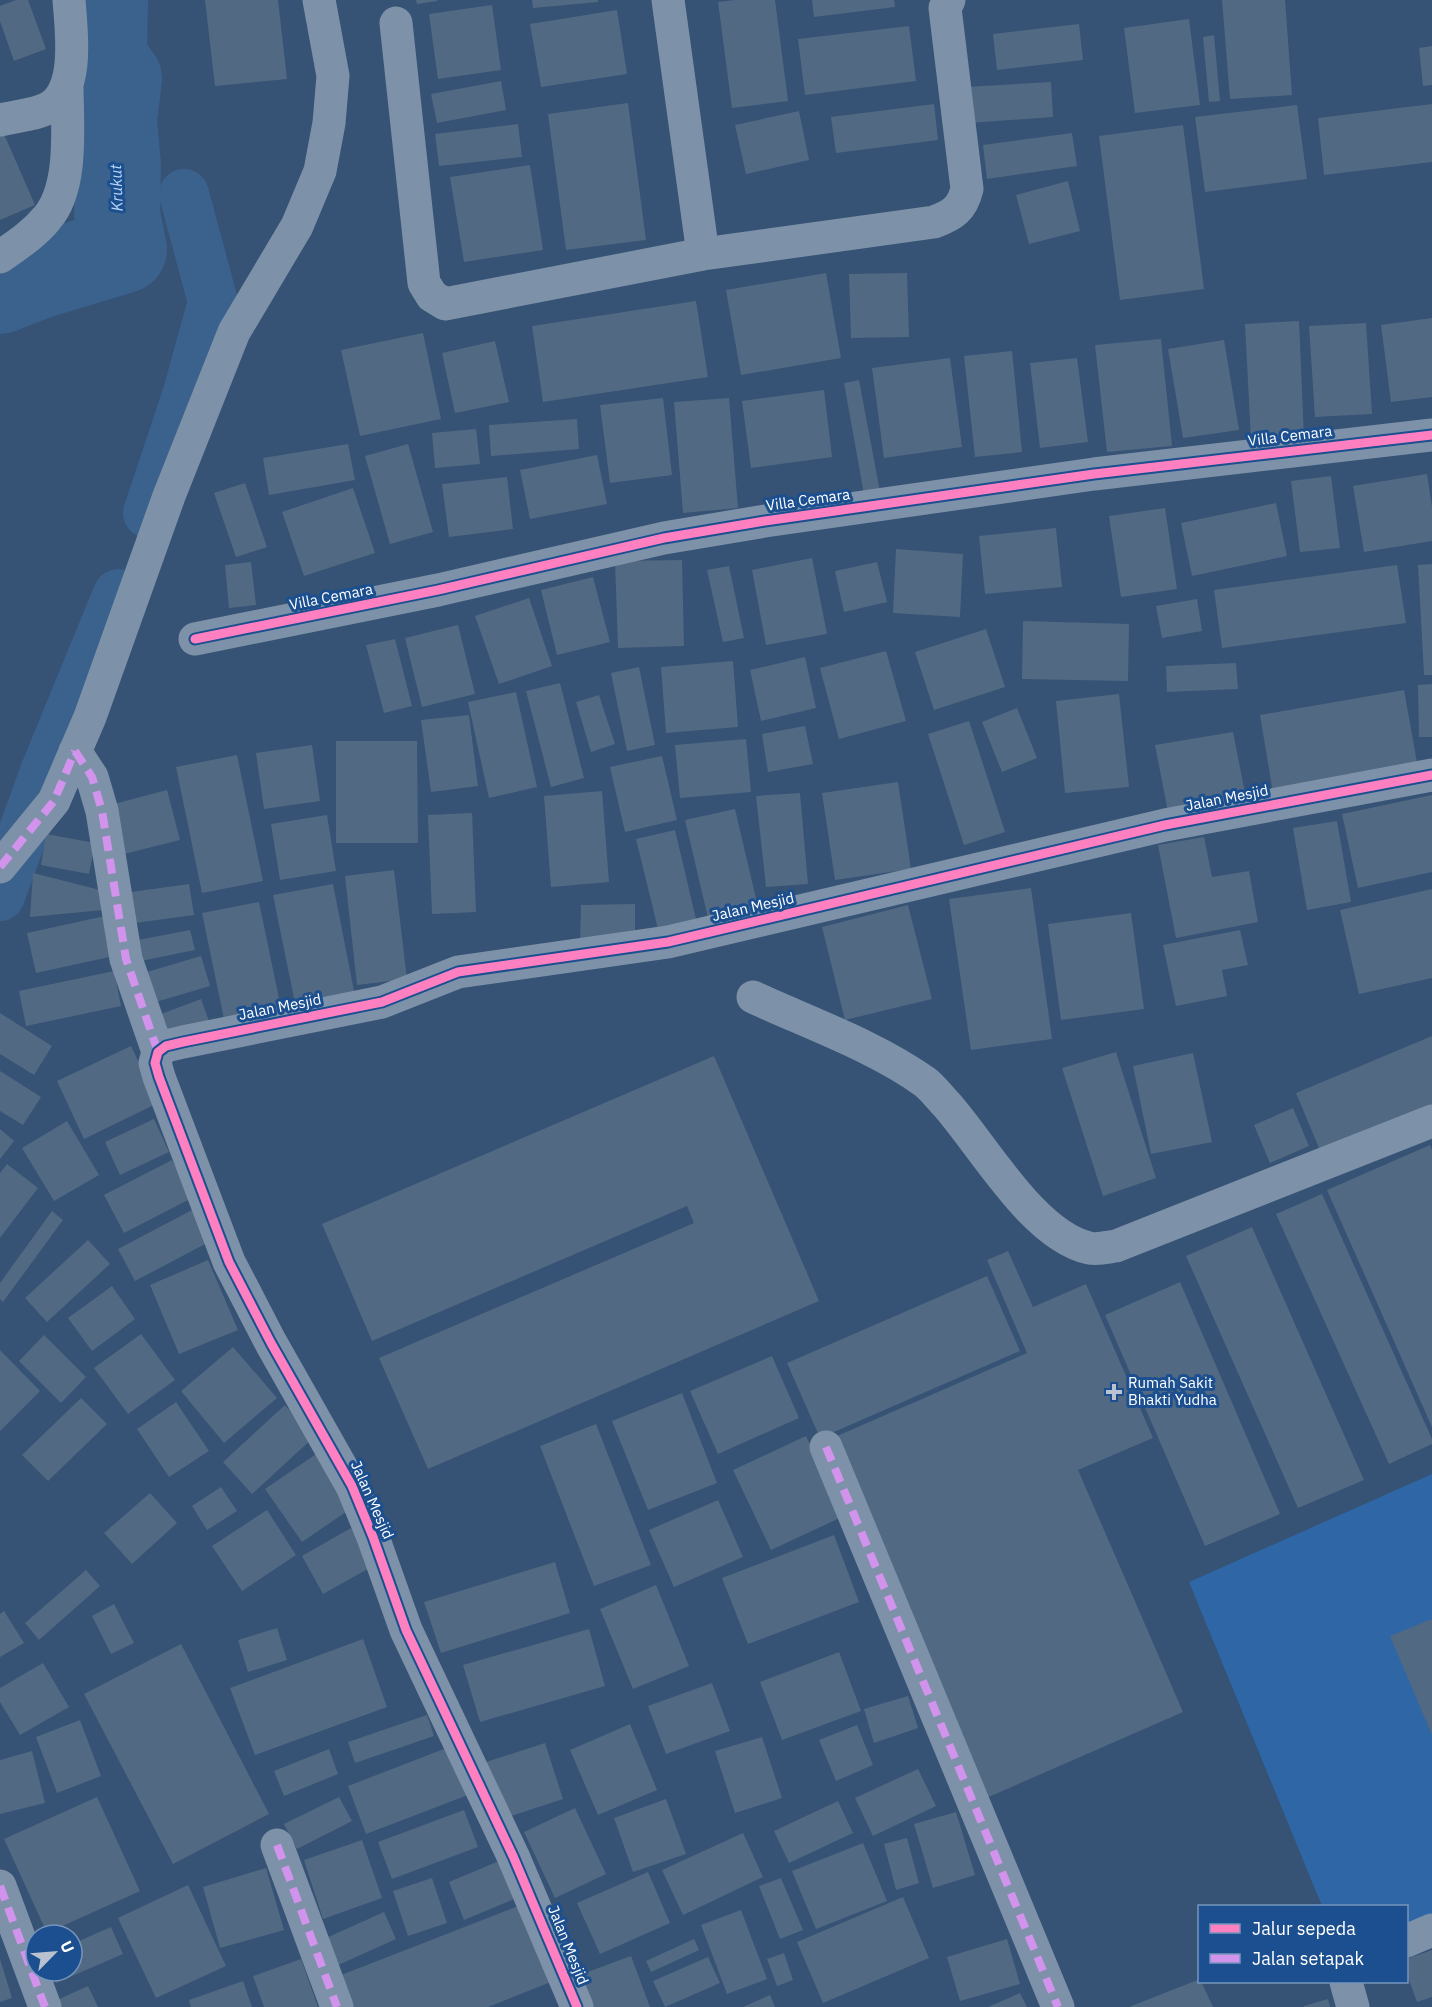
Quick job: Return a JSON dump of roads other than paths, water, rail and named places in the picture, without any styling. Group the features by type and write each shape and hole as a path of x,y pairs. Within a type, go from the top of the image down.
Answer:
{"street":[{"path":"0,257 49,216 65,173 67,85 71,67 69,0"},
{"path":"2,865 54,801 90,717 173,486 234,332 297,226 320,171 329,123 333,76 319,0"},
{"path":"668,0 703,254"},
{"path":"396,23 424,283 432,296 445,304 703,254 934,222 951,216 963,205 967,189 945,8 949,0"},
{"path":"0,120 50,107 67,85"},
{"name":"Villa Cemara","path":"195,639 438,590 664,538 765,521 1094,474 1432,435"},
{"path":"75,751 92,777 102,811 126,959 158,1052"},
{"name":"Jalan Mesjid","path":"577,2007 513,1856 406,1630 352,1486 271,1343 229,1262 159,1077 155,1063 158,1052 166,1046 183,1042 382,1002 458,972 668,942 1165,825 1432,775"},
{"path":"753,997 863,1047 926,1083 963,1123 992,1166 1040,1219 1073,1243 1092,1249 1116,1246 1432,1121"},
{"path":"826,1448 1058,2007"},
{"path":"277,1845 337,2007"},
{"path":"0,1886 45,2007"},
{"path":"1408,1941 1432,1930"},
{"path":"1346,1983 1353,2007"}],"waterway":[{"name":"Krukut","path":"0,291 38,276 124,250 117,214 118,166 114,119 119,79 104,58 105,0"},
{"path":"148,513 187,396 213,302 184,194"},
{"path":"0,896 45,772 118,594"}],"place":[{"name":"Rumah Sakit Bhakti Yudha","path":"1114,1392"}]}
